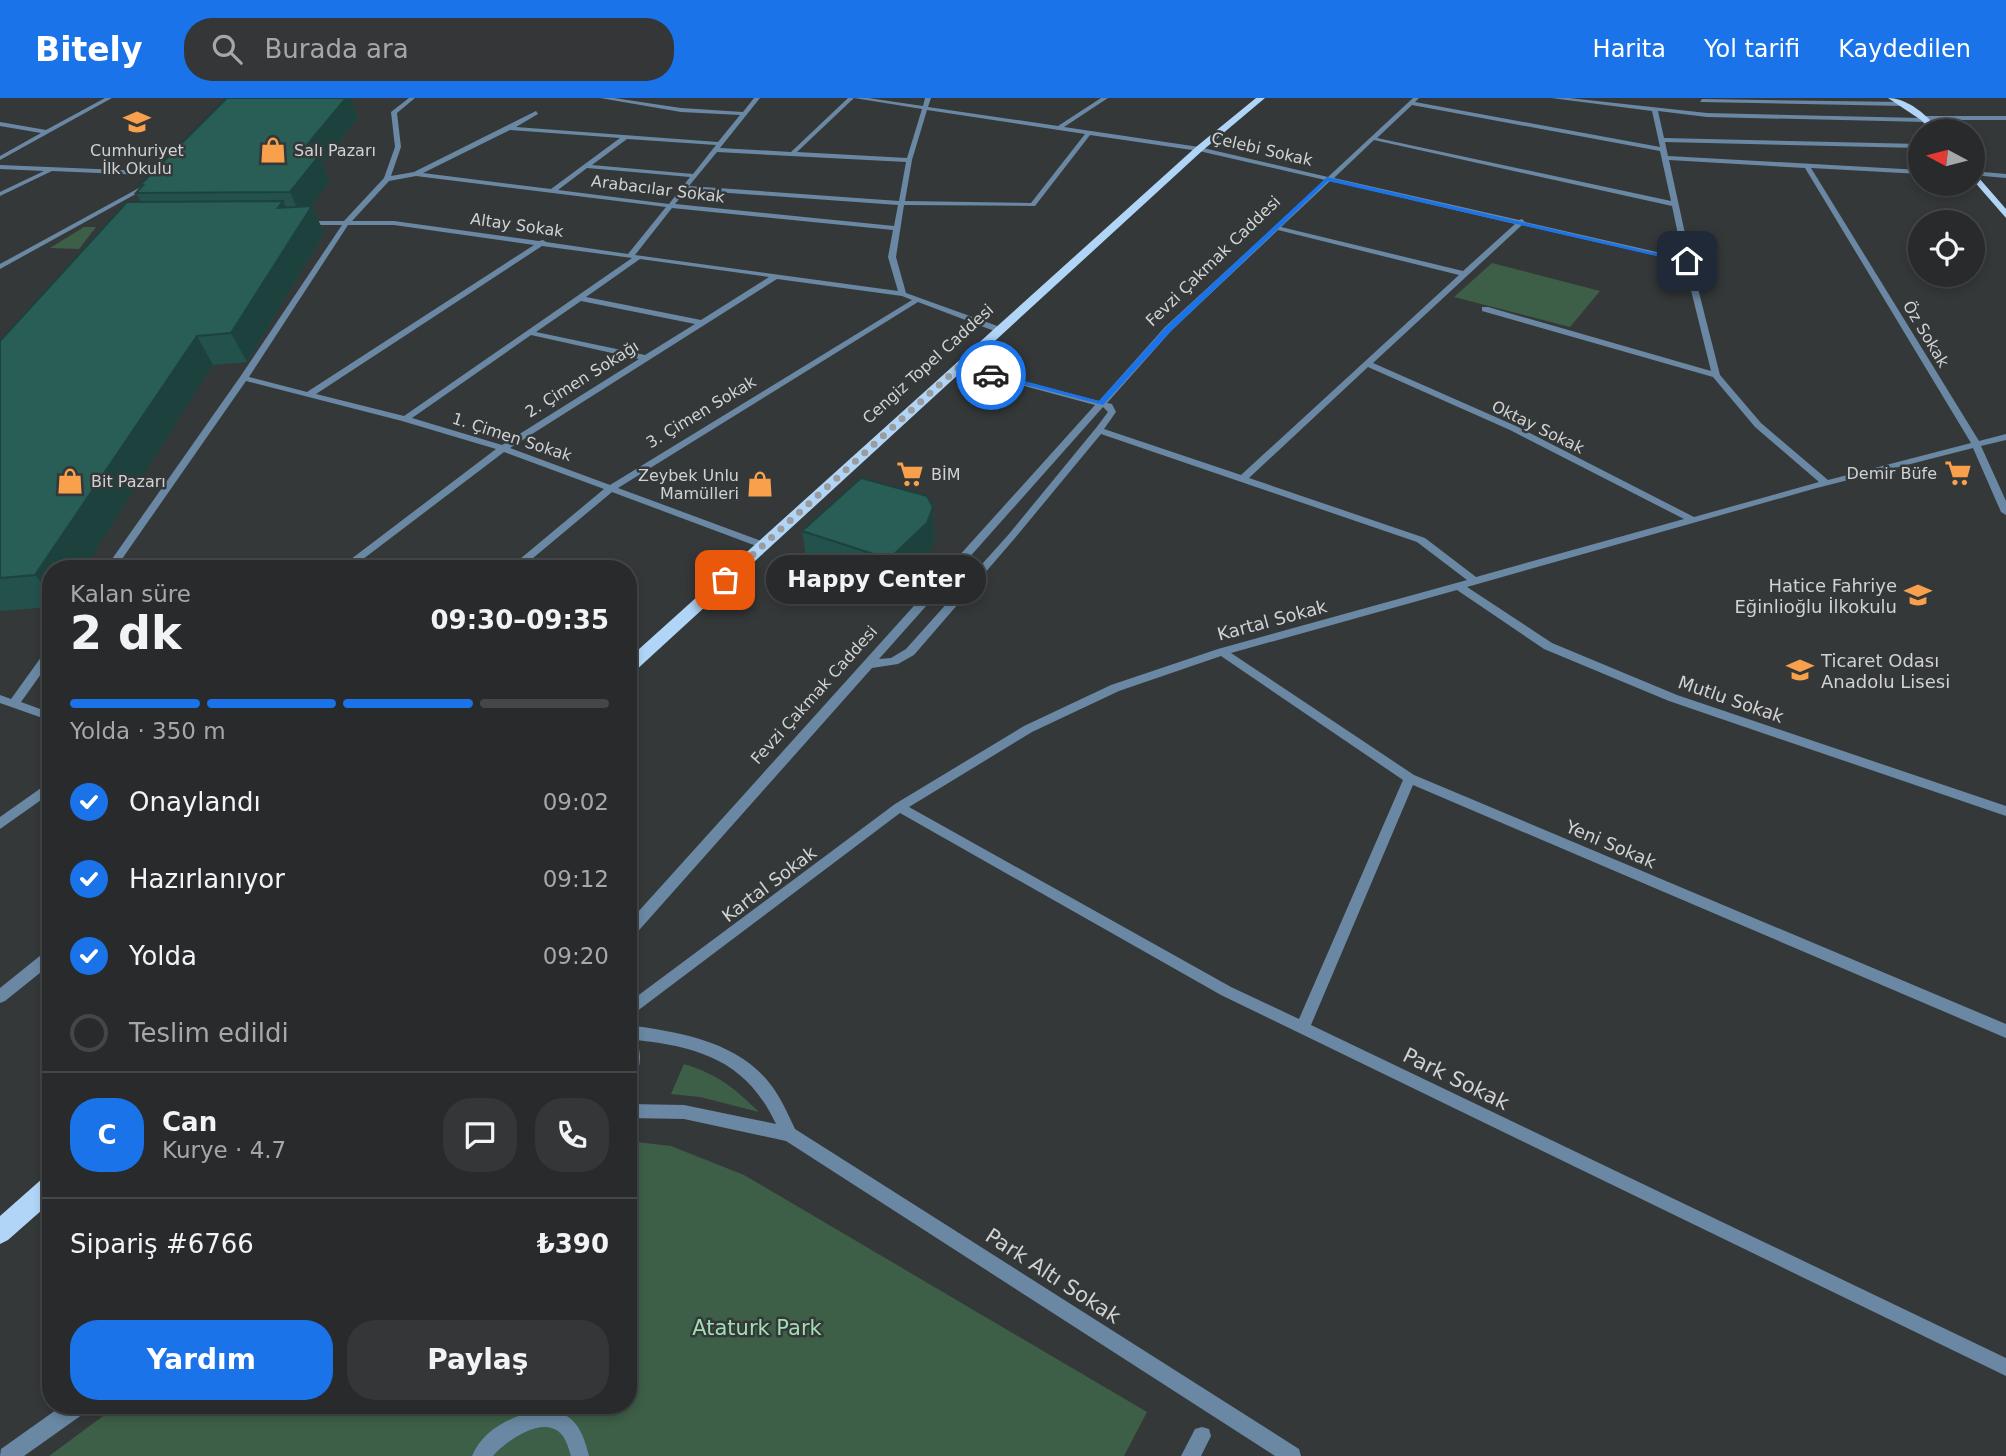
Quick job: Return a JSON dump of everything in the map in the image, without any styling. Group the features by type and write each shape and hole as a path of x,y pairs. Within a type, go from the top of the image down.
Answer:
{"main road":[{"name":"Cengiz Topel Caddesi","path":"637,660 1199,149 1261,98"},
{"path":"1892,98 1925,119"},
{"path":"1985,189 2005,213"},
{"path":"0,1232 42,1194"}],"street":[{"path":"0,158 109,98"},
{"path":"116,560 244,379 347,222 387,179 398,147 394,112 412,98"},
{"path":"603,98 681,110 745,114"},
{"path":"405,419 579,299 636,256 671,206 757,98"},
{"path":"792,154 851,98"},
{"name":"Çelebi Sokak","path":"857,98 1199,149 1687,261"},
{"path":"903,294 892,257 909,160 928,98"},
{"path":"1059,127 1105,98"},
{"path":"1553,98 1707,116 2006,118"},
{"path":"1639,109 1641,98"},
{"path":"1707,116 1701,99 1903,104"},
{"path":"1414,100 1663,153 1807,166 1908,171"},
{"name":"Fevzi Çakmak Caddesi","path":"637,923 1168,329 1414,100"},
{"path":"1655,111 1687,261 1716,375 1758,425 1825,482"},
{"path":"387,179 416,174 536,113"},
{"path":"0,124 46,131"},
{"path":"509,128 792,154 909,160"},
{"path":"685,188 903,203 1033,205 1089,132"},
{"path":"552,191 625,137"},
{"path":"1371,138 1674,204"},
{"path":"1660,140 1908,146"},
{"path":"586,166 695,176"},
{"name":"Öz Sokak","path":"1807,166 1976,444 2006,512"},
{"path":"0,167 168,174"},
{"path":"150,194 176,167"},
{"path":"0,194 52,169"},
{"path":"0,267 168,174"},
{"name":"Arabacılar Sokak","path":"416,174 671,206 898,228"},
{"path":"1985,175 2006,176"},
{"path":"1241,480 1522,221"},
{"name":"Altay Sokak","path":"291,223 394,223 903,294 1000,330"},
{"path":"1276,228 1465,274"},
{"path":"308,395 543,242"},
{"name":"2. Çimen Sokağı","path":"355,560 503,448 776,276"},
{"path":"579,299 703,323"},
{"name":"3. Çimen Sokak","path":"524,560 612,487 917,300"},
{"path":"1485,309 1716,375"},
{"path":"530,333 648,358"},
{"name":"Oktay Sokak","path":"1368,364 1513,428 1693,520"},
{"path":"866,665 894,662 911,652 1012,536 1112,412 1109,406 960,366"},
{"name":"1. Çimen Sokak","path":"244,379 405,419 503,448 763,545"},
{"path":"1099,430 1421,540 1476,582"},
{"name":"Kartal Sokak","path":"637,1005 899,807 1027,729 1115,688 1222,652 1825,482 2006,437"},
{"name":"Mutlu Sokak","path":"1460,587 1548,646 1661,693 2006,811"},
{"name":"Yeni Sokak","path":"1222,652 1410,778 2006,1031"},
{"path":"15,702 42,664"},
{"path":"0,699 42,713"},
{"path":"1303,1028 1410,778"},
{"path":"0,824 42,793"},
{"name":"Park Sokak","path":"899,807 1226,991 2006,1367"},
{"path":"0,997 42,962"},
{"path":"637,1033 694,1042 730,1059 755,1077 773,1102 789,1134"},
{"path":"637,1111 684,1112 789,1134"},
{"name":"Park Altı Sokak","path":"789,1134 1292,1456"},
{"path":"8,1456 66,1414"},
{"path":"481,1456 489,1443 506,1430 525,1420 543,1418 559,1422 572,1433 580,1456"},
{"path":"1191,1456 1202,1436"}],"green space":[{"path":"84,227 96,227 79,249 50,248"},
{"path":"1492,263 1600,291 1570,327 1454,297"},
{"path":"684,1064 725,1083 759,1112 700,1097 671,1094"},
{"name":"Ataturk Park","path":"637,1142 671,1146 744,1175 1147,1412 1124,1456 49,1456 106,1414 637,1414"}],"building":[{"name":"Salı Pazarı","path":"227,98 346,98 297,157 319,156 290,192 136,193 143,185 140,185"},
{"name":"Bit Pazarı","path":"283,201 278,208 312,206 231,333 197,336 45,560 42,560 35,575 0,578 0,341 127,202"},
{"path":"861,478 927,496 933,507 927,523 889,559 802,531"}],"way so far":[{"path":"725,580 960,366 991,375"}],"place":[{"name":"Cumhuriyet İlk Okulu","path":"137,122"},
{"name":"Salı Pazarı","path":"273,150"},
{"name":"Demir Büfe","path":"1958,473"},
{"name":"BİM","path":"910,474"},
{"name":"Bit Pazarı","path":"70,481"},
{"name":"Zeybek Unlu Mamülleri","path":"760,484"},
{"name":"Happy Center","path":"725,580"},
{"name":"Hatice Fahriye Eğinlioğlu İlkokulu","path":"1918,595"},
{"name":"Ticaret Odası Anadolu Lisesi","path":"1800,670"}],"route":[{"path":"991,375 1101,404 1168,329 1327,179 1522,221 1687,261"}]}
